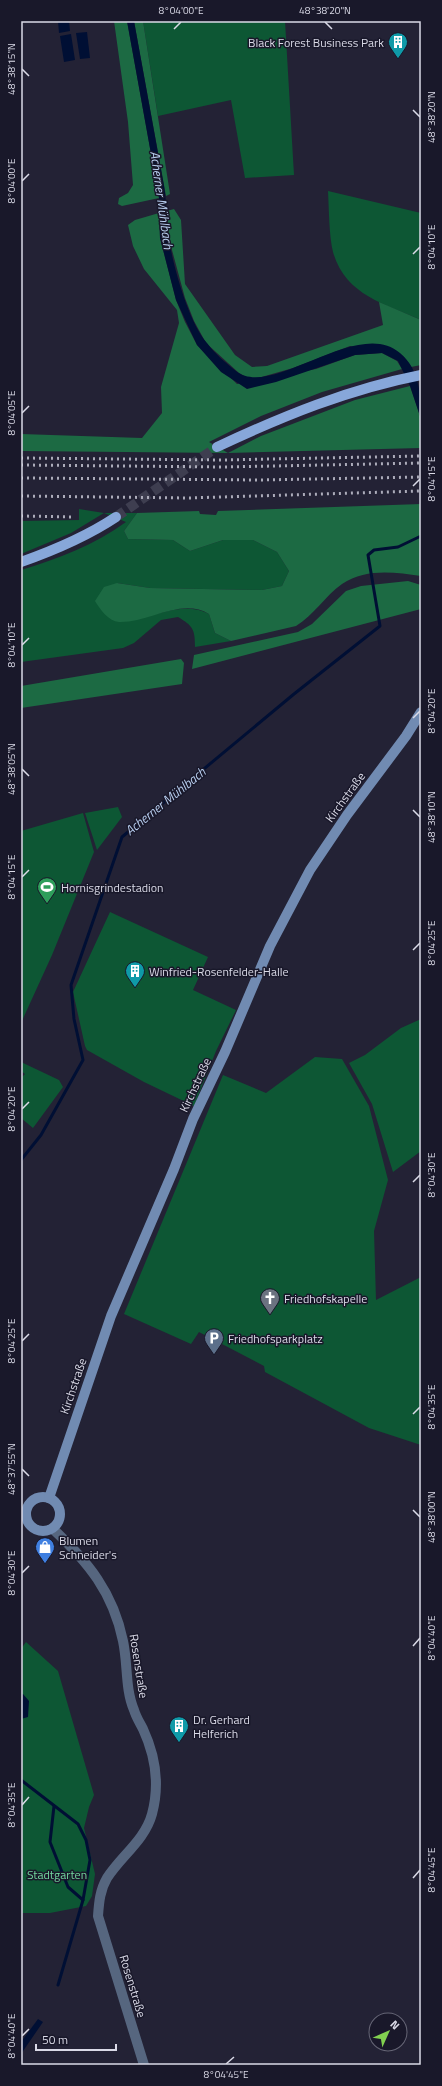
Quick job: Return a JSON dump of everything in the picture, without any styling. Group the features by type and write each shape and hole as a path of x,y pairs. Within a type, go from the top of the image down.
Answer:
{"main road":[{"path":"217,448 277,419 339,396 388,382 421,375"},
{"path":"21,562 60,549 96,531 116,517"},
{"name":"Kirchstraße","path":"49,1498 111,1316 174,1170 193,1119 225,1052 270,946 310,870 347,815 406,736 421,712"},
{"path":"37,1498 49,1498 57,1504 60,1512 59,1522 53,1528 40,1531 31,1527 24,1520 26,1511 30,1503 37,1498"}],"street":[{"name":"Rosenstraße","path":"53,1528 86,1561 97,1576 114,1611 123,1642 133,1710 154,1758 156,1775 155,1798 148,1826 107,1879 100,1894 98,1916 144,2065"}],"green space":[{"path":"114,21 127,21 159,198 122,206 118,204 119,198 128,193 133,185 128,122"},
{"path":"134,21 143,21 170,194 166,196"},
{"path":"143,21 285,21 294,175 245,178 231,100 158,116"},
{"path":"328,191 421,213 421,320 380,303 357,288 347,279 339,267 333,252"},
{"path":"174,209 181,220 185,284 235,355 252,367 267,366 383,325 379,302 421,320 421,365 411,367 404,357 350,346 293,368 258,378 248,378 239,373 206,343 194,321 185,298 169,239 167,211"},
{"path":"159,213 160,238 176,300 185,322 197,345 237,384 316,369 355,355 382,353 397,361 402,369 322,392 261,416 209,442 228,453 21,451 21,434 142,438 162,413 161,387 179,323 177,310 144,269 133,246 128,225 135,220"},
{"path":"410,386 421,419 421,448 228,453 261,436 355,400"},
{"path":"421,504 421,576 380,572 361,575 351,579 330,594 296,626 231,641 215,633 209,614 199,610 188,608 176,609 142,619 119,622 108,617 95,601 104,587 117,583 150,588 262,590 282,586 289,571 277,552 253,540 223,540 190,551 173,540 128,539 124,531 137,513 199,511 200,514 216,515 218,511"},
{"path":"79,509 104,513 71,533 21,554 21,521 79,520"},
{"path":"104,513 137,513 124,531 128,539 173,540 190,551 223,540 253,540 277,552 289,571 282,586 262,590 150,588 117,583 138,619 174,610 192,609 201,611 209,614 215,633 231,641 195,647 194,632 187,623 178,617 161,620 134,643 123,648 21,662 21,570 49,561 75,550 101,538 126,522"},
{"path":"408,581 421,585 421,609 192,669 194,655 298,632 312,624 346,591 361,586"},
{"path":"181,659 184,663 182,684 21,708 21,686"},
{"path":"118,807 122,817 97,850 85,813"},
{"name":"Hornisgrindestadion","path":"83,813 94,852 52,955 21,1023 21,831"},
{"path":"110,912 208,957 193,990 236,1010 216,1051 194,1106 144,1082 87,1050 85,1046 73,992"},
{"path":"421,1019 421,1151 393,1172 372,1104 349,1063 365,1055 401,1028"},
{"path":"315,1057 342,1059 369,1106 388,1180 374,1231 376,1300 421,1277 421,1445 369,1428 265,1372 264,1366 199,1332 191,1344 124,1314 223,1075 266,1093"},
{"path":"21,1062 59,1080 63,1087 33,1128 21,1118 21,1078 25,1074 21,1071"},
{"name":"Stadtgarten","path":"26,1642 58,1671 94,1795 89,1807 84,1828 95,1874 92,1896 86,1906 50,1913 21,1913 21,1649"}],"water":[{"path":"58,21 69,21 70,31 59,33"},
{"path":"127,21 134,21 164,186 168,232 174,264 188,308 200,334 217,355 225,362 236,371 251,377 270,375 339,350 362,344 382,344 400,353 412,367 420,392 421,419 410,386 398,361 382,353 355,355 276,382 247,389 221,372 197,345 176,300 160,238 159,198"},
{"path":"87,32 90,58 80,59 76,33"},
{"path":"71,34 75,60 64,62 60,36"},
{"path":"21,1694 23,1694 29,1701 28,1717 21,1719"},
{"path":"38,2019 43,2022 21,2054 21,2042"}],"waterway":[{"name":"Acherner Mühlbach","path":"21,1160 41,1135 83,1060 74,1019 71,985 122,837 294,694 380,626 368,555 374,550 398,547 421,536"},
{"name":"Acherner Mühlbach","path":"21,1780 78,1824 86,1840 90,1860 83,1900 58,1985"},
{"path":"54,1806 50,1842 68,1887 83,1900"}],"tunnel":[{"path":"116,517 217,447"}],"railway":[{"path":"21,458 223,460 421,456"},
{"path":"21,465 224,467 421,463"},
{"path":"21,478 259,480 421,477"},
{"path":"21,496 188,498 421,491"},
{"path":"21,516 75,517"}],"place":[{"name":"Black Forest Business Park","path":"398,59"},
{"name":"Hornisgrindestadion","path":"47,904"},
{"name":"Winfried-Rosenfelder-Halle","path":"135,988"},
{"name":"Friedhofskapelle","path":"270,1315"},
{"name":"Friedhofsparkplatz","path":"214,1355"},
{"name":"Blumen Schneider's","path":"45,1564"},
{"name":"Dr. Gerhard Helferich","path":"179,1743"}]}
